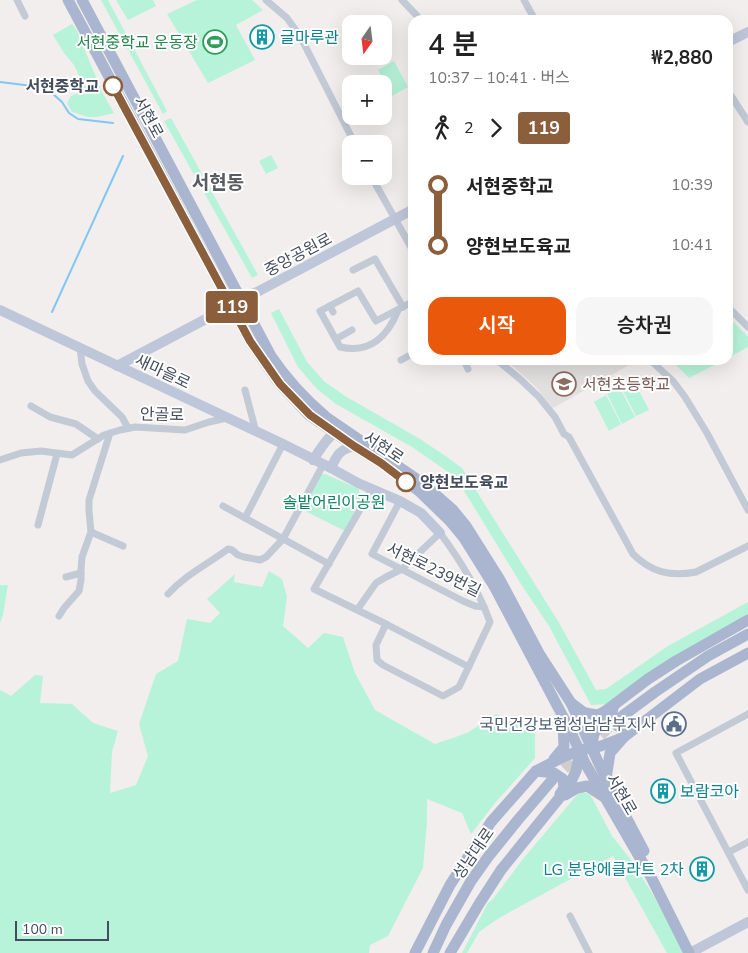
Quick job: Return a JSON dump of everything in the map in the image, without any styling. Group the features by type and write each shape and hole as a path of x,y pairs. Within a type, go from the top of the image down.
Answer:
{"main road":[{"name":"서현로","path":"68,0 236,303 285,377 354,446 419,491 450,521 464,538 494,586 580,752 692,952"},
{"name":"서현로","path":"82,0 236,303"},
{"name":"서현로","path":"337,430 421,482 453,510 470,531 540,654 571,703 606,779 692,952"},
{"path":"571,703 583,712 598,715 676,661 748,620"},
{"path":"621,717 708,656 748,634"},
{"path":"606,779 610,753 624,737 700,679 748,653"},
{"path":"611,707 612,717 617,727 626,731 636,727"},
{"path":"591,747 594,734 611,707"},
{"path":"550,763 564,747 564,729 561,715"},
{"path":"415,953 450,885 491,822 536,771 565,756 591,747 601,746 624,737"},
{"path":"450,953 501,870 569,786 576,771 580,752"},
{"path":"536,771 554,774 562,779 564,788 554,804"},
{"name":"성남대로","path":"433,953 446,925 488,857 552,780"},
{"path":"554,804 583,786 587,786 606,798"}],"street":[{"path":"17,0 25,16"},
{"path":"266,0 286,18 300,36 350,135"},
{"path":"402,0 416,15"},
{"path":"524,0 532,15"},
{"path":"733,40 748,32"},
{"path":"733,99 748,122"},
{"path":"376,185 408,242"},
{"name":"중앙공원로","path":"117,366 408,212"},
{"path":"353,270 375,259 400,309"},
{"path":"400,309 386,333 380,338 365,347 350,349 340,347 320,311 332,309 358,291 376,322 408,304"},
{"name":"새마을로","path":"0,310 400,501 421,513 440,533"},
{"path":"733,312 748,327"},
{"path":"336,338 352,330"},
{"path":"80,348 82,364 88,381 95,391 122,417 128,428"},
{"path":"401,360 408,356"},
{"path":"503,365 539,397 555,417 564,434 569,437 632,554 645,565 656,571 687,574 696,572 748,546"},
{"path":"655,365 673,381 685,397 707,433 748,510"},
{"path":"245,390 256,432"},
{"path":"32,406 50,417 76,424 98,440"},
{"name":"안골로","path":"0,460 22,453 41,451 72,455 104,435 128,428 185,430 227,418"},
{"path":"313,460 337,430"},
{"path":"59,616 79,591 82,557 91,532 89,500 110,433"},
{"path":"246,518 283,444"},
{"path":"168,594 193,572 228,549 238,555 260,560 266,557 283,539 327,466 344,449 354,446"},
{"path":"38,525 57,454"},
{"path":"372,489 314,588 469,667"},
{"name":"서현로239번길","path":"400,501 372,554 463,601 475,606 484,607"},
{"path":"223,506 329,564"},
{"path":"91,532 124,546"},
{"path":"357,610 376,583 402,569 440,533 472,581 490,622 459,687 444,696 383,665 377,660 376,645 386,624"},
{"path":"66,577 81,573"},
{"path":"748,714 676,752 748,890"},
{"path":"729,852 748,842"},
{"path":"570,916 589,953"},
{"path":"692,952 748,922"}],"shaded area":[{"name":"서현초등학교","path":"512,365 629,365 553,408 536,387"}],"green space":[{"path":"101,0 108,0 167,111 163,114"},
{"path":"116,0 153,0 156,6 128,20"},
{"name":"서현중학교 운동장","path":"197,0 252,0 263,10 236,25 255,60 208,83 167,14"},
{"path":"72,24 77,31 102,92 114,113 88,117 72,112 67,103 71,96 83,91 82,82 74,65 53,35"},
{"path":"394,61 408,87 392,96 392,75 381,75 378,70 387,65 392,65"},
{"path":"171,118 258,275 252,278 164,121"},
{"path":"271,155 278,168 266,174 259,161"},
{"path":"223,171 229,183 217,190 211,178"},
{"path":"279,309 307,362 325,382 345,396 420,439 462,468 558,621 596,690 606,689 668,646 748,602 748,614 608,704 591,705 549,626 458,481 454,476 412,447 336,404 317,389 298,367 271,313"},
{"path":"733,321 748,337 748,347 733,355"},
{"path":"676,365 714,365 689,378"},
{"path":"634,381 649,410 636,416 621,387"},
{"path":"620,388 635,417 622,424 607,394"},
{"path":"606,395 621,424 609,431 594,402"},
{"name":"솔밭어린이공원","path":"320,474 325,474 359,489 360,502 345,531 303,510"},
{"path":"269,571 282,579 287,597 283,626 308,648 324,633 343,637 355,673 375,710 435,744 467,733 496,714 535,734 535,758 495,803 471,834 462,813 427,799 423,868 388,936 370,945 369,953 0,953 0,690 11,696 35,675 43,676 40,703 72,704 93,723 118,731 112,752 110,793 136,785 148,756 139,724 156,674 178,661 187,619 210,623 220,613 207,599 235,574 234,582 262,587"},
{"path":"0,585 8,585 0,623"},
{"path":"583,792 591,796 612,836 632,861 658,903 684,953 667,953 613,856 499,918 479,932 467,953 462,953 488,903 576,796"}],"waterway":[{"path":"0,82 41,87 53,94 62,102 69,113 78,119 113,123"},
{"path":"52,312 123,156"}],"tunnel":[{"path":"552,780 620,717"}],"bus line":[{"name":"119","path":"113,86 250,341 280,384 310,415 406,482"}],"place":[{"name":"글마루관","path":"262,37"},
{"name":"서현중학교 운동장","path":"215,42"},
{"name":"서현중학교","path":"113,86"},
{"name":"서현초등학교","path":"564,384"},
{"name":"양현보도육교","path":"406,482"},
{"name":"국민건강보험성남남부지사","path":"674,724"},
{"name":"보람코아","path":"663,791"},
{"name":"LG 분당에클라트 2차","path":"702,869"}],"district":[{"name":"서현동","path":"218,182"}]}
